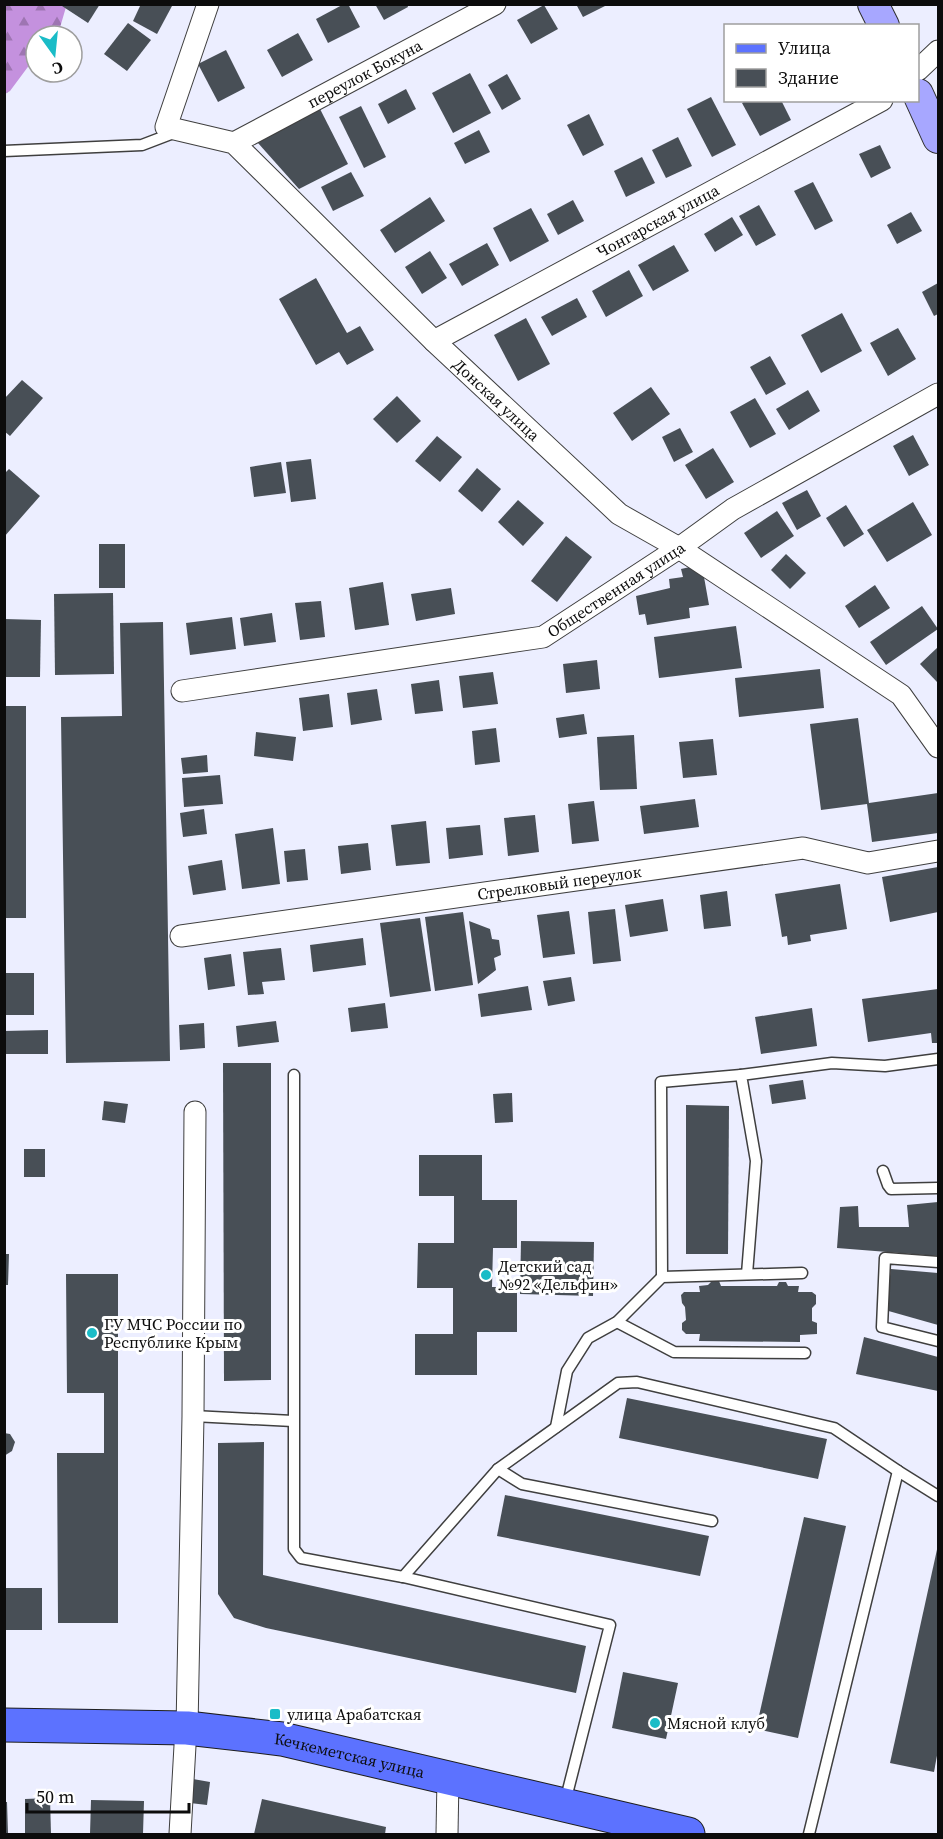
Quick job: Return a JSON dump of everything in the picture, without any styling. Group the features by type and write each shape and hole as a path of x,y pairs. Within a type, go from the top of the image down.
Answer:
{"main road":[{"path":"873,4 883,24"},
{"path":"919,96 939,138"},
{"name":"Кечкеметская улица","path":"4,1725 187,1728 282,1739 565,1805 630,1828 688,1834"}],"street":[{"path":"208,4 166,128 234,143"},
{"name":"переулок Бокуна","path":"234,143 495,4"},
{"path":"919,69 939,51"},
{"name":"Чонгарская улица","path":"434,341 878,102"},
{"name":"Донская улица","path":"234,143 434,341 619,514 678,548 901,695 939,747"},
{"name":"Общественная улица","path":"182,691 543,637 733,509 939,394"},
{"name":"Стрелковый переулок","path":"181,936 803,848 868,863 939,851"},
{"path":"180,1834 187,1728 193,1416 195,1112"},
{"path":"447,1834 448,1778"}],"lane":[{"path":"4,151 142,145 179,130"},
{"path":"662,1277 662,1082 741,1075 832,1063 885,1066 939,1059"},
{"path":"294,1075 294,1549 301,1558 404,1577 610,1625 565,1805"},
{"path":"741,1075 756,1161 747,1274"},
{"path":"883,1171 891,1189 939,1188"},
{"path":"939,1262 885,1258 882,1327 939,1341"},
{"path":"556,1427 567,1371 588,1338 616,1322 662,1277 802,1273"},
{"path":"616,1322 674,1352 805,1353"},
{"path":"404,1577 498,1469 618,1383 637,1382 834,1428 939,1496"},
{"path":"193,1416 293,1421"},
{"path":"498,1469 522,1484 712,1521"},
{"path":"809,1834 898,1471"}],"green space":[{"path":"5,5 66,5 61,24 24,24 24,72 10,91 5,94"}],"building":[{"path":"63,4 100,4 88,23 62,6"},
{"path":"141,4 172,6 157,34 133,21"},
{"path":"348,4 360,27 328,43 316,19"},
{"path":"375,4 407,4 408,7 384,20"},
{"path":"576,4 609,4 583,17"},
{"path":"544,5 558,29 531,44 517,20"},
{"path":"128,23 151,40 127,71 104,54"},
{"path":"298,33 313,60 282,77 267,50"},
{"path":"226,50 245,88 218,102 198,64"},
{"path":"470,73 491,113 453,133 432,93"},
{"path":"507,74 521,99 502,110 488,85"},
{"path":"406,89 416,109 388,124 378,104"},
{"path":"711,97 736,145 712,157 687,109"},
{"path":"782,102 791,120 760,136 742,103"},
{"path":"361,106 386,157 364,168 339,117"},
{"path":"319,107 348,164 299,189 258,143"},
{"path":"589,114 604,145 583,156 567,125"},
{"path":"479,130 490,152 465,164 454,143"},
{"path":"678,137 692,166 666,178 652,150"},
{"path":"880,145 891,168 871,178 859,154"},
{"path":"642,157 655,183 626,197 614,171"},
{"path":"351,172 364,196 333,211 321,187"},
{"path":"813,182 833,221 815,230 794,191"},
{"path":"430,197 445,221 395,253 380,230"},
{"path":"573,200 584,221 558,235 547,214"},
{"path":"759,205 776,235 756,246 739,216"},
{"path":"531,208 549,241 510,262 493,228"},
{"path":"911,212 922,231 897,244 887,225"},
{"path":"732,217 743,235 715,252 704,234"},
{"path":"487,243 499,265 462,286 449,264"},
{"path":"674,245 689,271 653,291 638,265"},
{"path":"430,251 447,278 422,294 405,267"},
{"path":"629,270 643,296 606,317 592,291"},
{"path":"316,278 347,333 360,326 374,350 347,365 339,352 316,365 279,299"},
{"path":"938,283 938,314 934,316 922,292"},
{"path":"577,298 587,317 552,336 541,317"},
{"path":"842,313 862,351 821,373 801,335"},
{"path":"526,318 550,364 518,381 494,335"},
{"path":"898,328 916,359 888,376 870,343"},
{"path":"770,356 786,384 766,395 750,367"},
{"path":"22,380 43,398 10,436 4,431 4,399"},
{"path":"651,387 670,414 632,441 613,413"},
{"path":"808,390 820,411 789,430 776,409"},
{"path":"397,396 421,421 397,443 373,419"},
{"path":"755,398 776,434 750,448 730,412"},
{"path":"680,428 693,452 674,462 662,437"},
{"path":"913,435 929,465 909,476 893,446"},
{"path":"437,436 462,457 440,482 415,461"},
{"path":"713,448 734,482 706,499 685,465"},
{"path":"311,459 316,499 291,502 286,462"},
{"path":"281,462 286,493 254,497 250,467"},
{"path":"477,468 501,489 482,512 458,491"},
{"path":"9,469 40,496 4,537 4,474"},
{"path":"807,490 821,516 797,530 782,503"},
{"path":"518,500 544,523 523,546 498,522"},
{"path":"913,502 932,535 887,562 867,530"},
{"path":"846,505 864,534 844,547 826,518"},
{"path":"777,511 794,536 761,558 744,533"},
{"path":"566,536 592,557 557,602 531,581"},
{"path":"99,544 125,544 125,588 99,588"},
{"path":"786,554 806,573 790,589 771,570"},
{"path":"690,567 704,577 709,605 689,608 690,618 647,625 645,614 639,615 636,596 670,588 669,579 683,577 681,569"},
{"path":"383,582 389,625 355,630 349,588"},
{"path":"875,585 890,608 859,628 845,606"},
{"path":"451,588 455,614 416,621 411,594"},
{"path":"113,593 114,674 55,675 54,594"},
{"path":"321,601 325,637 300,640 295,603"},
{"path":"922,606 938,629 886,665 870,642"},
{"path":"272,613 276,642 244,646 240,618"},
{"path":"232,617 236,649 190,655 186,623"},
{"path":"4,619 41,620 40,677 4,677"},
{"path":"163,622 170,1061 66,1063 61,717 122,716 120,623"},
{"path":"736,626 742,668 659,678 654,637"},
{"path":"938,647 938,680 937,682 920,664"},
{"path":"597,660 600,689 566,693 563,664"},
{"path":"820,669 824,708 739,717 735,678"},
{"path":"493,672 498,704 463,708 459,676"},
{"path":"439,680 443,711 415,714 411,684"},
{"path":"377,689 382,720 351,725 347,693"},
{"path":"329,694 333,727 303,731 299,698"},
{"path":"4,706 26,706 26,918 4,918"},
{"path":"584,714 587,734 559,738 556,718"},
{"path":"858,718 869,803 938,793 938,833 872,842 867,804 821,810 810,724"},
{"path":"496,728 500,762 475,765 472,731"},
{"path":"256,732 296,737 293,761 254,756"},
{"path":"634,735 637,789 600,790 597,737"},
{"path":"713,739 717,775 683,778 679,742"},
{"path":"207,755 208,772 183,774 181,758"},
{"path":"220,775 223,804 184,807 182,778"},
{"path":"695,799 699,827 644,834 640,806"},
{"path":"594,801 599,841 572,844 568,804"},
{"path":"204,809 207,834 183,837 180,813"},
{"path":"535,815 539,852 508,856 504,818"},
{"path":"426,821 430,863 396,866 391,825"},
{"path":"480,825 483,855 449,859 446,828"},
{"path":"273,828 280,884 242,889 235,834"},
{"path":"368,843 371,870 341,874 338,846"},
{"path":"305,849 308,880 287,882 284,851"},
{"path":"222,860 226,890 193,895 188,866"},
{"path":"938,867 938,912 890,922 882,877"},
{"path":"840,884 847,929 810,935 811,941 788,945 787,936 782,937 775,894"},
{"path":"727,891 731,926 704,929 700,895"},
{"path":"663,899 668,931 630,937 625,905"},
{"path":"615,909 621,961 593,964 588,912"},
{"path":"569,911 575,954 543,958 537,915"},
{"path":"463,912 473,985 435,991 425,917"},
{"path":"420,918 431,991 390,997 380,923"},
{"path":"469,921 490,929 492,939 499,940 501,955 494,958 496,970 478,984"},
{"path":"363,938 366,965 313,972 310,945"},
{"path":"281,948 285,980 262,982 264,994 248,995 243,952"},
{"path":"231,954 235,986 208,990 204,958"},
{"path":"5,973 34,973 34,1015 5,1015"},
{"path":"571,977 575,1001 548,1006 543,981"},
{"path":"528,986 532,1010 481,1017 478,994"},
{"path":"938,989 938,1043 932,1043 931,1033 868,1042 862,999"},
{"path":"385,1003 388,1028 351,1032 348,1008"},
{"path":"812,1008 817,1046 761,1054 755,1017"},
{"path":"276,1021 279,1042 238,1047 236,1026"},
{"path":"204,1023 205,1048 180,1050 179,1025"},
{"path":"48,1030 48,1054 4,1054 4,1031"},
{"path":"223,1063 271,1063 271,1380 224,1381"},
{"path":"803,1080 806,1099 772,1104 769,1085"},
{"path":"512,1093 513,1122 495,1123 493,1094"},
{"path":"104,1101 128,1104 125,1123 102,1120"},
{"path":"686,1105 729,1106 728,1254 686,1254"},
{"path":"24,1149 45,1149 45,1177 24,1177"},
{"path":"419,1155 482,1155 482,1200 517,1200 517,1248 493,1248 492,1287 517,1287 517,1332 477,1332 477,1375 415,1375 415,1334 453,1334 453,1288 417,1288 418,1243 454,1243 454,1196 419,1196"},
{"path":"938,1202 938,1256 837,1248 840,1207 858,1206 859,1227 909,1227 907,1205"},
{"path":"521,1241 594,1242 593,1296 520,1294"},
{"path":"4,1254 9,1254 8,1285 4,1285"},
{"path":"891,1269 938,1273 938,1325 885,1310"},
{"path":"66,1274 118,1274 118,1623 58,1623 57,1453 104,1453 104,1393 67,1393"},
{"path":"712,1281 719,1281 721,1286 777,1286 779,1282 786,1282 788,1286 799,1286 798,1292 812,1292 816,1295 816,1304 812,1308 812,1321 817,1323 817,1334 800,1335 800,1342 699,1341 700,1334 686,1334 682,1330 682,1323 686,1320 681,1295 684,1292 700,1292 699,1286 708,1285"},
{"path":"864,1337 938,1357 938,1391 856,1374"},
{"path":"627,1398 827,1439 818,1479 619,1438"},
{"path":"4,1433 10,1434 15,1442 12,1451 4,1456"},
{"path":"264,1442 263,1575 586,1646 576,1693 266,1628 234,1618 218,1594 218,1443"},
{"path":"505,1495 709,1536 700,1576 497,1536"},
{"path":"804,1517 846,1526 798,1738 756,1729"},
{"path":"938,1545 938,1750 934,1772 890,1763"},
{"path":"4,1588 42,1588 42,1630 4,1630"},
{"path":"623,1672 678,1683 666,1739 612,1728"},
{"path":"193,1779 210,1782 207,1805 190,1803"},
{"path":"50,1798 51,1834 25,1834 25,1799"},
{"path":"262,1799 386,1827 385,1834 254,1834"},
{"path":"91,1800 144,1801 143,1834 90,1834"},
{"path":"4,1802 7,1802 8,1834 4,1834"}],"place":[{"name":"Детский сад №92 «Дельфин»","path":"486,1275"},
{"name":"ГУ МЧС России по Республике Крым","path":"92,1333"},
{"name":"улица Арабатская","path":"275,1714"},
{"name":"Мясной клуб","path":"655,1723"}]}
